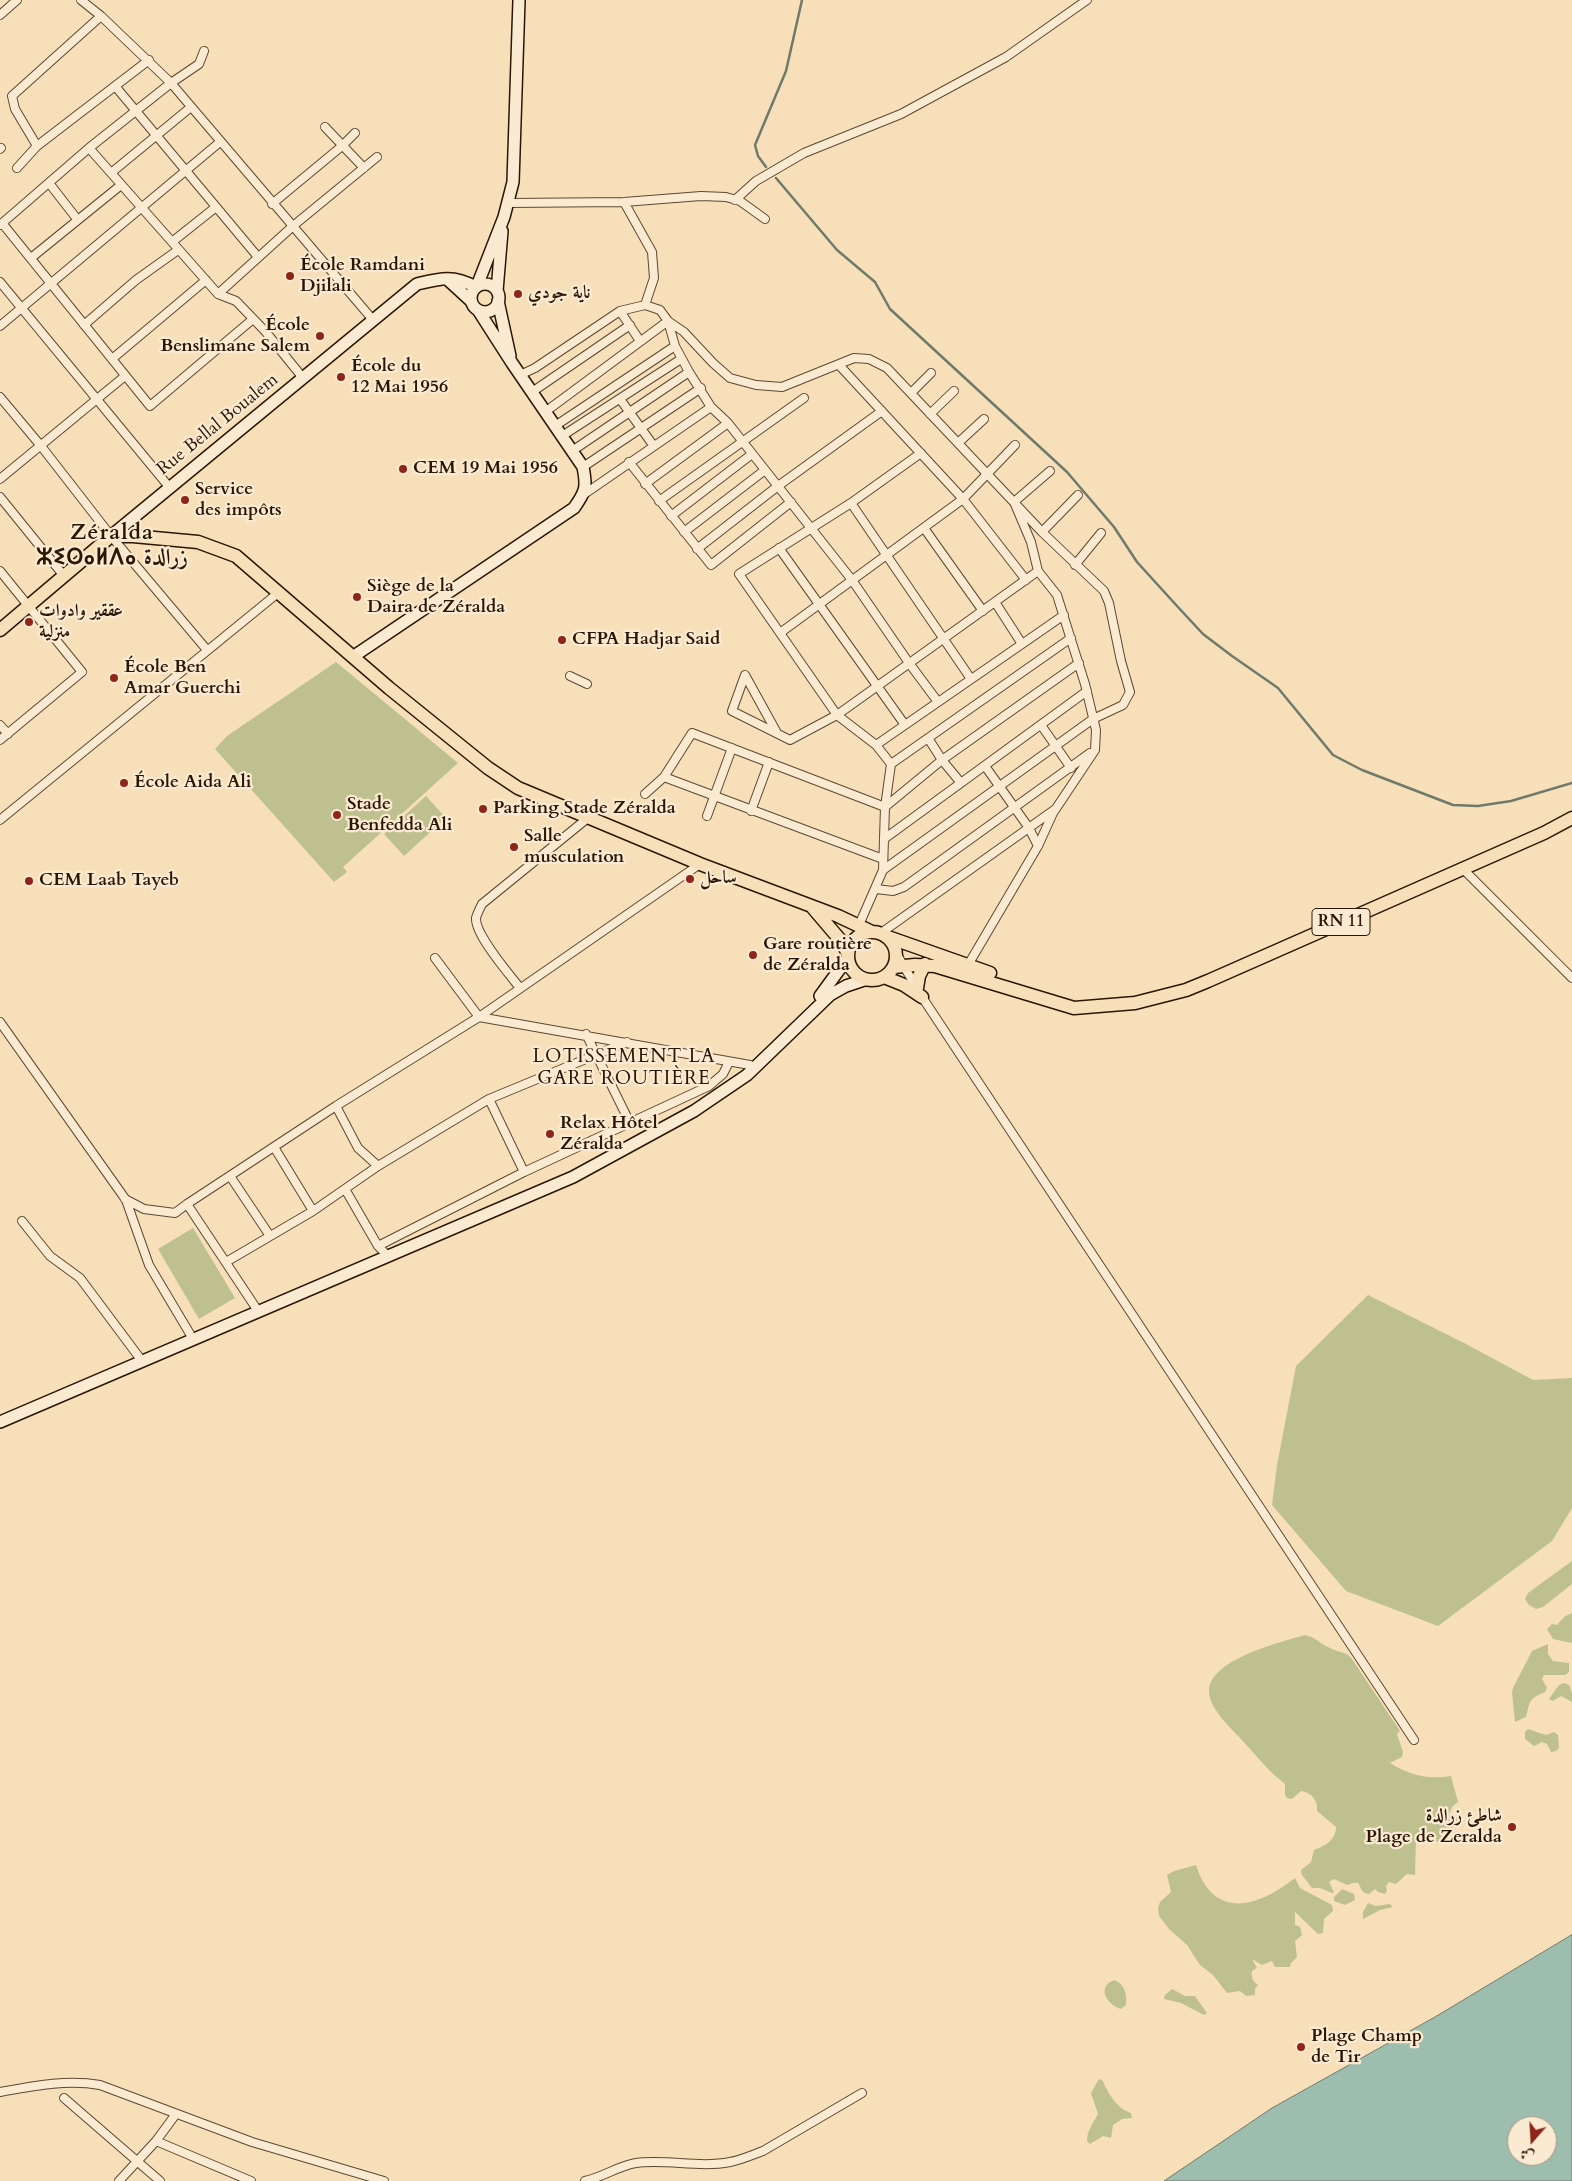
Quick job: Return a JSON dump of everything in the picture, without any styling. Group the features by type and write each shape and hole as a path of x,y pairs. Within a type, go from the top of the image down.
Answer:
{"main road":[{"path":"475,306 472,293 504,217 513,182 519,0"},
{"path":"475,306 490,310 498,296 504,217"},
{"path":"447,279 460,279 476,287 486,284 494,288 498,296 512,363"},
{"path":"354,656 574,508 583,496 586,485 582,467 475,306 447,279"},
{"name":"Rue Bellal Boualem","path":"111,536 417,284 447,279"},
{"path":"0,630 111,536"},
{"name":"RN 11","path":"111,536 198,542 236,556 389,688 496,773 518,788 700,864 879,934 1051,996 1078,1002 1104,1006 1134,1003 1186,990 1544,833 1572,818"},
{"path":"813,908 842,942 853,972 864,980"},
{"path":"735,1082 825,990 847,956 854,940 865,933 879,934 891,941 898,966"},
{"path":"884,978 919,992 919,976 925,964"},
{"path":"0,1422 573,1177 694,1111 735,1082 759,1064 825,998 839,989 864,980 884,978 898,966 925,964 987,980 1064,1006 1084,1008 1104,1006"}],"street":[{"path":"0,15 17,0"},
{"path":"81,0 149,60 171,83 272,204 373,320"},
{"path":"735,200 756,181 804,153 901,114 1006,57 1087,0"},
{"path":"37,146 15,109 12,96 101,16"},
{"path":"204,51 199,64 171,83 89,148 1,224 31,258 150,406 253,319"},
{"path":"17,168 37,146 149,60"},
{"path":"115,86 258,257"},
{"path":"111,173 191,107"},
{"path":"324,127 364,168"},
{"path":"272,204 355,133"},
{"path":"0,326 220,142"},
{"path":"89,148 218,294 236,301 303,378"},
{"path":"218,294 293,226 378,157"},
{"path":"49,183 77,219"},
{"path":"31,258 121,185"},
{"path":"508,203 624,202 701,196 740,201 766,220"},
{"path":"624,202 652,252 654,278 646,306"},
{"path":"172,242 216,207"},
{"path":"84,326 136,280 178,250"},
{"path":"112,360 206,280"},
{"path":"0,282 170,488"},
{"path":"520,375 535,368 620,310 646,306 660,310 668,322 675,346 711,407 728,423 852,580 938,702"},
{"path":"620,310 640,341"},
{"path":"545,412 668,322"},
{"path":"668,322 684,332 730,378 756,385 782,387 854,358 869,359 887,368 1042,532 1104,592 1109,603 1121,661 1130,692 1123,705 1093,720 883,870"},
{"path":"532,392 630,325"},
{"path":"554,426 675,346"},
{"path":"562,436 682,359"},
{"path":"839,365 962,499 1026,580"},
{"path":"572,451 689,372"},
{"path":"911,393 931,373"},
{"path":"0,479 126,376"},
{"path":"582,467 700,388"},
{"path":"930,414 954,391"},
{"path":"0,397 111,536 207,650"},
{"path":"659,501 804,398"},
{"path":"620,399 653,445"},
{"path":"583,496 653,445 711,407"},
{"path":"698,549 778,486 882,411"},
{"path":"958,443 984,420"},
{"path":"645,484 728,423"},
{"path":"780,633 962,499 1014,445"},
{"path":"860,925 883,870 885,807 891,764 876,745 836,716 739,574 812,529 921,453"},
{"path":"671,516 752,454"},
{"path":"629,462 711,565 791,502"},
{"path":"684,532 765,470"},
{"path":"1014,502 1050,471"},
{"path":"1042,532 1078,495"},
{"path":"0,497 64,576"},
{"path":"968,965 1038,846 1056,809 1095,750 1096,730 1087,691 1064,615 1057,595 1038,571 1031,542 1014,502"},
{"path":"851,503 945,638 971,679"},
{"path":"924,528 983,611"},
{"path":"1075,565 1102,534"},
{"path":"779,548 905,725"},
{"path":"0,571 82,672 0,740"},
{"path":"777,733 745,675 732,710 790,740 836,716 876,685 1038,571"},
{"path":"0,820 278,593"},
{"path":"995,602 1022,644"},
{"path":"876,745 1064,615"},
{"path":"891,764 1071,638"},
{"path":"885,807 942,760 1079,663"},
{"path":"570,676 587,684"},
{"path":"884,839 1087,691"},
{"path":"0,725 8,734"},
{"path":"1041,725 1071,768"},
{"path":"645,794 664,777 692,733 885,807"},
{"path":"928,738 942,760 961,783"},
{"path":"707,816 732,748"},
{"path":"876,889 887,891 904,887 1095,750"},
{"path":"751,811 769,762"},
{"path":"985,766 1029,828 1038,846"},
{"path":"664,777 883,860"},
{"path":"879,934 1056,809"},
{"path":"520,988 480,932 476,918 478,913 482,904 589,817"},
{"path":"125,1199 144,1209 175,1214 187,1204 336,1106 479,1017 700,864"},
{"path":"1462,868 1572,978"},
{"path":"434,958 479,1017 586,1034 750,1065"},
{"path":"898,966 919,992 1414,1740"},
{"path":"0,1022 125,1199 150,1265 193,1339"},
{"path":"586,1034 630,1123"},
{"path":"226,1262 313,1211 378,1166 489,1099 627,1042"},
{"path":"378,1246 524,1172 709,1086 723,1074 729,1062"},
{"path":"489,1099 524,1172"},
{"path":"336,1106 358,1148 378,1166"},
{"path":"274,1147 313,1211"},
{"path":"230,1176 270,1236"},
{"path":"345,1189 378,1246 388,1256"},
{"path":"187,1204 258,1311"},
{"path":"22,1220 50,1256 80,1278 142,1361"},
{"path":"0,2092 52,2084 84,2082 115,2090 279,2151 384,2181"},
{"path":"585,2181 626,2165 637,2163 711,2164 746,2158 763,2151 862,2094"},
{"path":"64,2098 160,2181"},
{"path":"119,2181 156,2141 176,2114"},
{"path":"156,2141 252,2181"}],"green space":[{"name":"Stade Benfedda Ali","path":"336,662 458,763 343,867 347,872 334,882 215,749 227,736"},
{"path":"426,796 446,818 404,856 384,834"},
{"path":"193,1228 235,1298 199,1319 158,1249"},
{"path":"1368,1295 1533,1380 1572,1378 1572,1508 1552,1541 1438,1626 1346,1591 1272,1505 1277,1465 1296,1366"},
{"path":"1572,1561 1572,1584 1543,1607 1536,1609 1529,1605 1525,1599 1528,1593"},
{"path":"1572,1613 1572,1643 1553,1639 1547,1629 1552,1624 1557,1625 1564,1617"},
{"path":"1305,1635 1312,1637 1333,1650 1350,1656 1400,1731 1397,1734 1403,1752 1402,1757 1390,1763 1404,1771 1427,1777 1451,1776 1458,1802 1453,1806 1449,1814 1451,1818 1457,1817 1459,1821 1439,1842 1431,1841 1426,1831 1416,1837 1415,1875 1407,1874 1396,1884 1389,1882 1386,1886 1387,1891 1385,1894 1375,1889 1369,1894 1364,1893 1358,1883 1347,1885 1334,1879 1329,1882 1334,1892 1332,1893 1320,1888 1312,1888 1302,1875 1301,1870 1311,1862 1314,1850 1332,1839 1336,1832 1336,1827 1317,1811 1315,1801 1308,1793 1301,1791 1292,1799 1287,1798 1285,1795 1285,1784 1226,1722 1212,1703 1209,1690 1213,1679 1221,1669 1265,1647"},
{"path":"1548,1644 1548,1654 1553,1661 1569,1663 1569,1672 1565,1675 1544,1675 1542,1679 1547,1688 1545,1692 1533,1699 1526,1717 1515,1722 1513,1688 1532,1651"},
{"path":"1564,1683 1569,1685 1572,1693 1572,1702 1561,1696 1553,1701 1549,1699 1559,1685"},
{"path":"1528,1729 1546,1735 1554,1732 1558,1735 1559,1748 1551,1752 1547,1744 1542,1742 1534,1746 1525,1739 1525,1732"},
{"path":"1196,1865 1204,1883 1214,1895 1225,1901 1238,1903 1252,1901 1281,1888 1295,1878 1300,1888 1332,1905 1333,1911 1324,1919 1323,1933 1318,1934 1295,1912 1295,1925 1300,1927 1302,1935 1295,1941 1297,1957 1290,1967 1275,1967 1272,1961 1262,1965 1252,1959 1257,1968 1252,1971 1252,1977 1258,1985 1255,1989 1255,1995 1246,1996 1240,1991 1227,1993 1213,1975 1200,1965 1187,1945 1169,1929 1159,1916 1158,1908 1160,1902 1171,1892 1167,1875"},
{"path":"1342,1889 1354,1894 1355,1900 1345,1905 1334,1901 1334,1897"},
{"path":"1368,1903 1376,1906 1390,1904 1393,1907 1380,1910 1363,1919 1363,1912"},
{"path":"1114,1980 1121,1984 1126,1993 1126,2005 1121,2009 1111,2004 1106,1996 1106,1987"},
{"path":"1172,1989 1185,1996 1195,1996 1207,2013 1204,2015 1181,2003 1164,1999 1165,1995"},
{"path":"1099,2079 1103,2081 1118,2105 1131,2113 1132,2118 1122,2119 1113,2125 1111,2138 1103,2136 1090,2144 1087,2141 1088,2134 1098,2114 1091,2093"}],"shaded area":[{"path":"1572,1935 1572,2181 1164,2181 1272,2108 1435,2017"}],"waterway":[{"path":"766,167 758,156 755,145 786,71 802,0"},
{"path":"776,178 837,250 875,282 890,309 1067,472 1114,527 1137,562 1203,634 1278,688 1333,755 1362,770 1453,805 1478,806 1511,801 1572,783"}],"place":[{"name":"École Ramdani Djilali","path":"290,276"},
{"name":"ناية جودي","path":"518,294"},
{"name":"École Benslimane Salem","path":"320,336"},
{"name":"École du 12 Mai 1956","path":"341,377"},
{"name":"CEM 19 Mai 1956","path":"403,469"},
{"name":"Service des impôts","path":"185,500"},
{"name":"Siège de la Daira de Zéralda","path":"357,597"},
{"name":"عققير وادوات منزلية","path":"29,622"},
{"name":"CFPA Hadjar Said","path":"562,640"},
{"name":"École Ben Amar Guerchi","path":"114,678"},
{"name":"École Aida Ali","path":"124,783"},
{"name":"Parking Stade Zéralda","path":"483,809"},
{"name":"Stade Benfedda Ali","path":"337,815"},
{"name":"Salle musculation","path":"514,847"},
{"name":"ساحل","path":"690,879"},
{"name":"CEM Laab Tayeb","path":"29,881"},
{"name":"Gare routière de Zéralda","path":"753,955"},
{"name":"Relax Hôtel Zéralda","path":"550,1134"},
{"name":"شاطئ زرالدة Plage de Zeralda","path":"1512,1827"},
{"name":"Plage Champ de Tir","path":"1301,2047"}],"district":[{"name":"Zéralda ⵣⵉⵔⴰⵍⴷⴰ زرالدة","path":"112,546"},
{"name":"LOTISSEMENT LA GARE ROUTIÈRE","path":"624,1069"}]}
